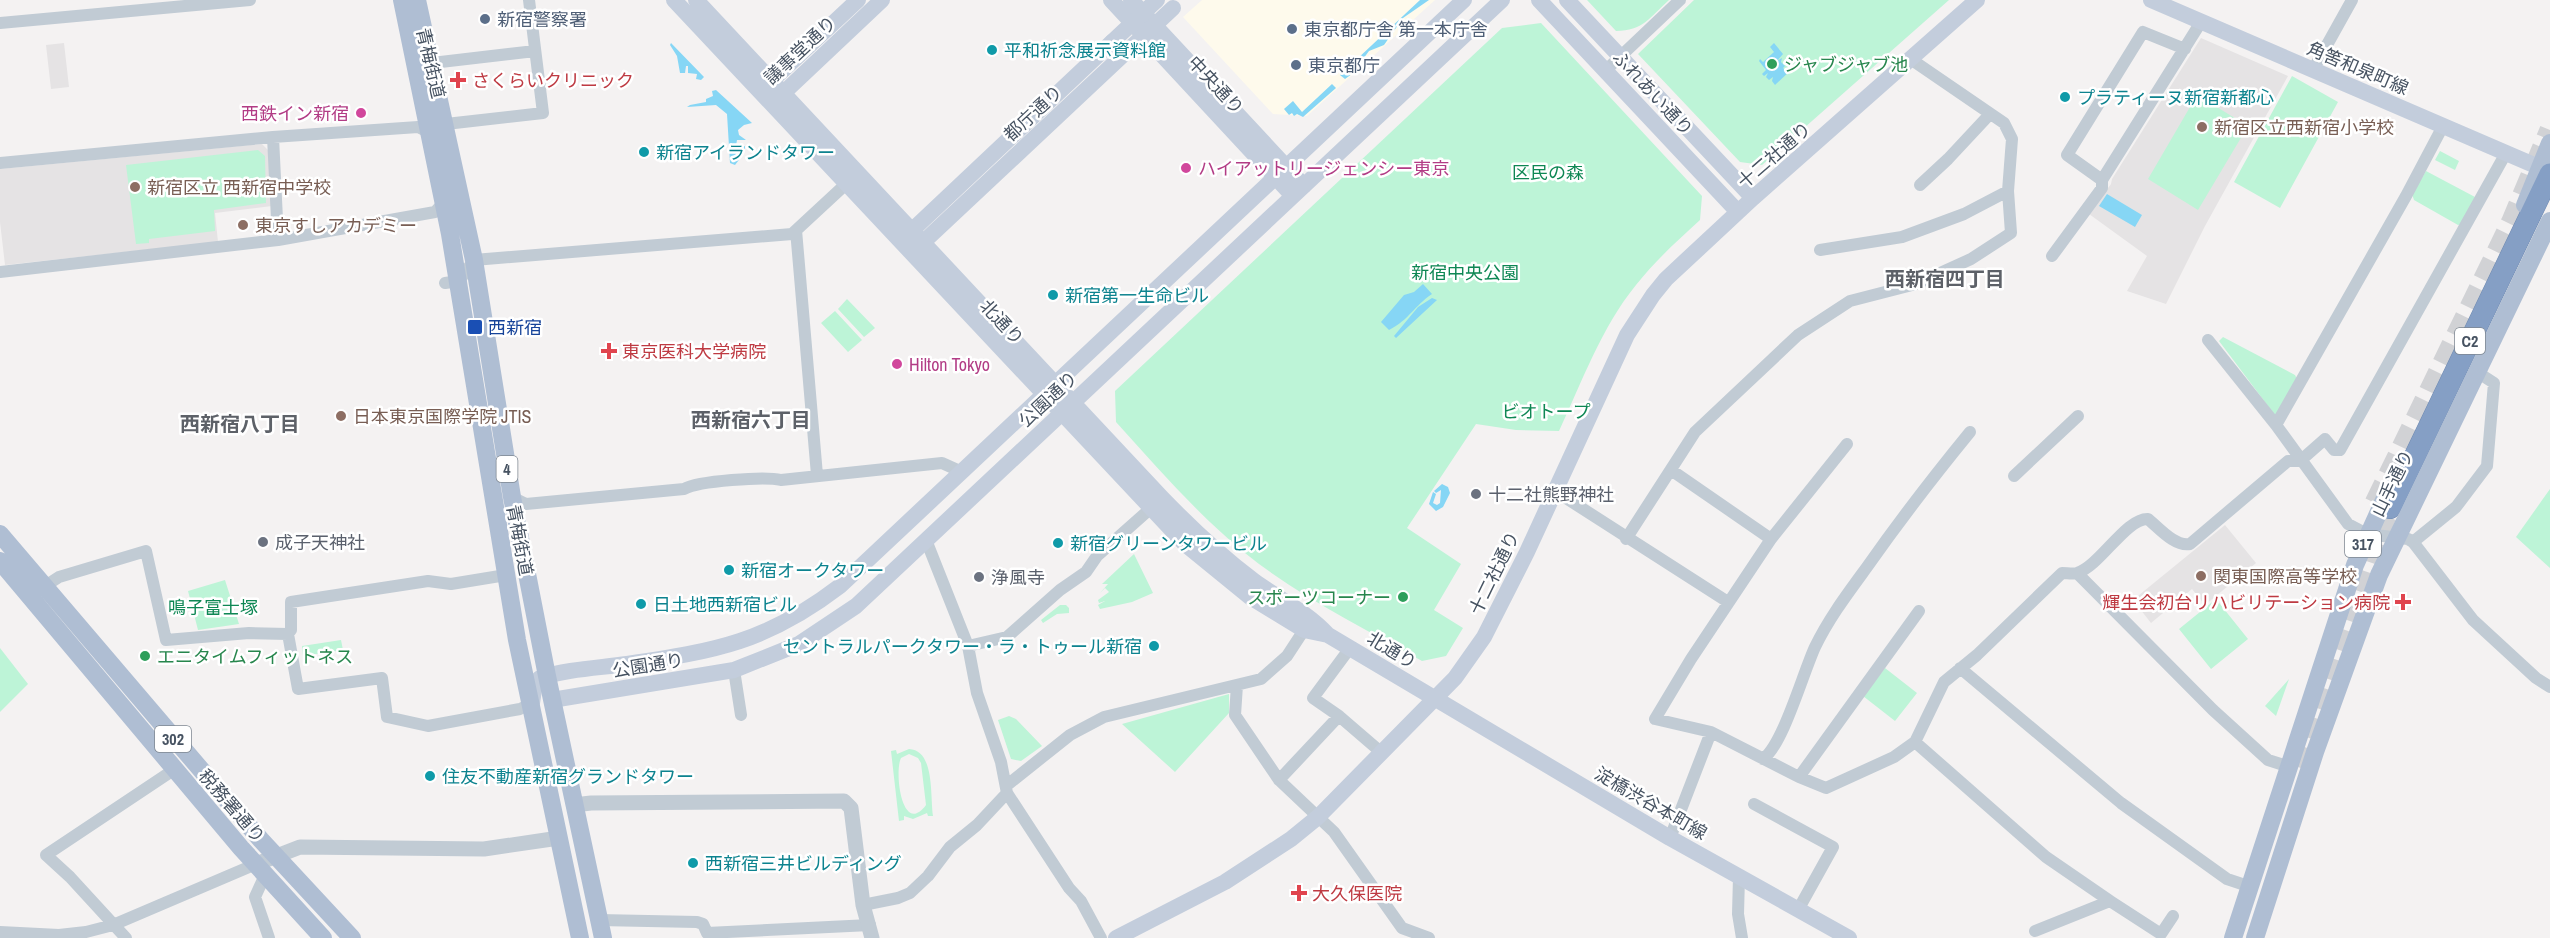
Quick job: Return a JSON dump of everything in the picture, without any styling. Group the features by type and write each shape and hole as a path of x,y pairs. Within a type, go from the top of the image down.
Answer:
{"highway":[{"name":"C2","path":"2547,172 2393,510 2550,191"}],"main road":[{"name":"青梅街道","path":"402,0 474,260 512,497 547,676 603,938"},
{"name":"青梅街道","path":"417,0 432,63 452,282 517,640 580,938"},
{"name":"北通り","path":"674,0 772,93 1049,390 1210,545 1255,582 1312,618 1328,635 1436,699"},
{"name":"北通り","path":"696,0 846,184 911,242"},
{"name":"議事堂通り","path":"772,93 858,0"},
{"name":"議事堂通り","path":"772,93 882,0"},
{"name":"中央通り","path":"1111,0 1281,172"},
{"name":"中央通り","path":"1131,0 1298,191"},
{"name":"都庁通り","path":"1118,48 1157,0"},
{"name":"都庁通り","path":"911,242 1118,48 1182,0"},
{"name":"公園通り","path":"547,676 696,654 734,645 797,617 840,586 1464,0"},
{"name":"公園通り","path":"552,700 734,670 799,644 834,623 856,606 1502,0"},
{"name":"ふれあい通り","path":"1539,0 1738,212"},
{"name":"ふれあい通り","path":"1567,0 1753,198"},
{"name":"十二社通り","path":"1116,938 1226,882 1291,839 1318,817 1436,699 1455,678 1484,637 1627,335 1639,314 1666,279 1753,198 1912,60 1977,0"},
{"name":"角筈和泉町線","path":"2151,0 2547,172"},
{"name":"山手通り","path":"2233,938 2367,534 2518,220 2547,172 2550,143"},
{"name":"山手通り","path":"2255,938 2319,742 2379,575 2405,540 2477,372 2548,229"},
{"name":"北通り","path":"1067,408 1150,509 1213,569 1250,597 1304,630 1328,635"},
{"name":"税務署通り","path":"0,534 37,591 175,769 260,870 323,938"},
{"name":"税務署通り","path":"0,561 37,591 352,938"},
{"path":"547,676 535,683 532,703 552,700"},
{"name":"淀橋渋谷本町線","path":"1436,699 1670,838 1849,938"}],"street":[{"path":"0,22 250,0"},
{"path":"0,163 273,137 418,127 439,129 543,113 529,0"},
{"path":"1605,71 1680,0"},
{"path":"2313,70 2352,0"},
{"path":"2052,256 2102,188 2102,180 2201,22"},
{"path":"2102,180 2067,155 2143,32 2185,49"},
{"path":"432,63 535,51"},
{"path":"1626,539 1695,432 1798,335 1850,301 1916,284 1971,259 2011,233 2008,191 2012,139 2004,123 1912,60"},
{"path":"1920,185 1990,114"},
{"path":"2276,425 2406,196 2443,126"},
{"path":"273,137 278,240"},
{"path":"1847,444 1771,539 1728,602 1655,719 1711,732 1798,777 1826,788 1894,757 1915,742 1944,682 1977,655 2062,573 2077,573 2142,519 2148,519 2177,542 2184,545 2190,544 2288,461 2300,460 2325,439 2334,450 2340,450 2506,153"},
{"path":"452,282 474,260 792,234 846,184"},
{"path":"1820,250 1902,237 1964,214 2008,191"},
{"path":"0,272 278,240 435,212 444,202"},
{"path":"796,230 817,475"},
{"path":"2208,340 2276,425 2348,524 2367,534 2405,540 2432,564 2473,620 2536,678 2550,687"},
{"path":"2405,540 2456,507 2487,466 2494,382 2477,372"},
{"path":"2014,476 2078,416"},
{"path":"1763,759 1781,732 1815,648 1835,610 1917,496 1971,432"},
{"path":"512,497 526,504 684,489 691,485 732,480 769,477 782,480 942,463 962,472"},
{"path":"1671,470 1771,539"},
{"path":"1555,491 1626,539 1728,602"},
{"path":"968,646 1007,637 1060,590 1086,572 1097,556 1150,509"},
{"path":"926,540 968,646 977,693 1001,762 1007,789 1069,888 1081,901 1101,938"},
{"path":"37,591 59,577 146,551 166,640 249,633 288,634"},
{"path":"2077,573 2213,710 2268,760 2290,767"},
{"path":"506,575 451,584 428,581 291,602 291,630 288,634 298,689 382,678 387,717 428,726 520,709 532,703"},
{"path":"1798,777 1919,611"},
{"path":"863,905 898,898 910,893 928,876 950,847 977,825 1007,789 1070,735 1104,717 1261,679 1287,656 1304,630"},
{"path":"1350,648 1313,698 1339,716 1382,753"},
{"path":"1960,668 2121,803 2228,879 2251,887"},
{"path":"734,670 741,715"},
{"path":"1237,685 1235,715 1279,780 1334,832 1402,928 1429,938"},
{"path":"1279,780 1339,716"},
{"path":"1670,838 1711,732"},
{"path":"1915,742 2046,857 2110,901 2161,934 2173,916"},
{"path":"126,938 70,877 46,855 175,769"},
{"path":"574,806 591,803 844,801 851,808 863,905 871,931 707,935 703,924 697,922 599,920"},
{"path":"1754,804 1833,848 1798,910"},
{"path":"0,932 59,935 86,932 113,925 260,870 276,856 300,847 484,849 559,838"},
{"path":"260,870 255,897 270,938"},
{"path":"1739,877 1738,914 1742,938"},
{"path":"2035,931 2110,901"}],"shaded area":[{"name":"東京都庁","path":"1202,0 1435,0 1307,116 1273,114 1183,17"},
{"name":"新宿区立西新宿小学校","path":"2201,38 2288,76 2205,226 2166,304 2127,291 2147,256 2089,214 2111,184"},
{"path":"64,43 69,87 51,89 46,45"},
{"name":"新宿区立 西新宿中学校","path":"262,144 268,150 272,206 215,213 218,242 5,265 0,222 0,169"},
{"name":"関東国際高等学校","path":"2225,525 2256,563 2205,605 2192,589 2151,623 2133,600"}],"green space":[{"path":"1587,0 1669,0 1640,26 1616,31"},
{"path":"1694,0 1949,0 1762,165 1740,162 1638,54"},
{"name":"新宿中央公園","path":"1541,23 1702,196 1700,220 1651,268 1612,319 1559,431 1516,430 1476,424 1407,528 1461,564 1434,610 1463,628 1446,656 1422,661 1308,597 1265,569 1227,538 1178,490 1116,422 1115,391 1502,28"},
{"path":"2292,76 2338,102 2280,208 2234,182"},
{"path":"2197,95 2248,126 2198,210 2148,179"},
{"path":"258,150 265,156 266,203 214,210 215,231 149,239 149,243 136,244 126,165"},
{"path":"2440,151 2459,161 2455,170 2435,160"},
{"path":"2426,171 2475,197 2463,224 2458,225 2414,200 2412,194"},
{"path":"847,299 875,328 864,337 838,309"},
{"path":"835,311 862,340 848,352 821,323"},
{"path":"2223,337 2295,375 2297,379 2278,414 2274,414 2219,341"},
{"path":"2550,489 2550,568 2516,537"},
{"path":"1134,554 1153,593 1132,602 1100,609 1098,605 1105,601 1099,603 1098,600 1109,592 1105,588 1100,593 1108,584 1102,584"},
{"name":"鳴子富士塚","path":"225,580 239,624 198,630 188,591"},
{"path":"2216,599 2248,639 2211,669 2179,629"},
{"path":"1060,605 1066,605 1069,613 1057,614 1043,623 1041,620"},
{"path":"341,640 343,650 303,656 302,646"},
{"path":"0,648 28,684 0,712"},
{"path":"1885,668 1917,693 1895,721 1863,696"},
{"path":"2289,679 2276,716 2265,706"},
{"path":"1229,694 1229,713 1175,772 1122,724"},
{"path":"1009,716 1016,719 1042,746 1021,761 1011,759 998,720"},
{"path":"909,749 917,751 923,757 930,775 933,816 928,816 927,813 913,819 904,816 904,820 899,821 891,751 896,750 897,754","holes":["909,754 918,758 921,763 926,805 918,813 911,813 902,799 899,765 901,758"]}],"water":[{"path":"1420,0 1429,0 1403,18 1384,45 1369,51 1352,74 1345,79 1340,75"},
{"path":"671,43 704,77 701,80 696,79 697,74 688,73 688,66 686,66 685,73 680,73 677,56"},
{"name":"ジャブジャブ池","path":"1774,43 1783,54 1777,61 1782,58 1781,62 1785,66 1783,68 1785,70 1790,66 1792,69 1775,85 1772,81 1773,77 1769,80 1766,77 1768,73 1764,76 1762,74 1766,70 1759,61 1760,59 1763,62 1774,52 1770,47"},
{"path":"1332,84 1336,88 1303,117 1297,114 1294,116 1292,113 1289,115 1284,109 1293,101 1302,112"},
{"path":"716,90 752,123 738,130 739,135 746,140 737,140 738,149 745,146 745,150 737,152 739,157 742,156 735,165 730,163 727,114 716,105 687,107 706,102 706,99 713,96 712,91"},
{"path":"2107,194 2142,215 2135,227 2099,206"},
{"path":"1423,284 1432,294 1402,322 1389,330 1381,322 1404,295 1414,292"},
{"path":"1432,298 1437,300 1396,338 1394,336 1418,307"},
{"path":"1442,484 1448,487 1450,493 1443,507 1436,511 1429,504 1433,492 1436,494 1433,503 1437,505 1440,503 1441,490 1436,493 1434,491"}],"tunnel":[{"path":"2375,503 2512,221 2550,130"},
{"path":"2298,767 2371,553 2386,516"}],"place":[{"name":"新宿警察署","path":"485,19"},
{"name":"東京都庁舎 第一本庁舎","path":"1292,29"},
{"name":"平和祈念展示資料館","path":"992,50"},
{"name":"ジャブジャブ池","path":"1772,64"},
{"name":"東京都庁","path":"1296,65"},
{"name":"さくらいクリニック","path":"458,80"},
{"name":"プラティーヌ新宿新都心","path":"2065,97"},
{"name":"西鉄イン新宿","path":"361,113"},
{"name":"新宿区立西新宿小学校","path":"2202,127"},
{"name":"新宿アイランドタワー","path":"644,152"},
{"name":"ハイアットリージェンシー東京","path":"1186,168"},
{"name":"新宿区立 西新宿中学校","path":"135,187"},
{"name":"東京すしアカデミー","path":"243,225"},
{"name":"新宿第一生命ビル","path":"1053,295"},
{"name":"西新宿","path":"475,327"},
{"name":"東京医科大学病院","path":"609,351"},
{"name":"Hilton Tokyo","path":"897,364"},
{"name":"日本東京国際学院 JTIS","path":"341,416"},
{"name":"十二社熊野神社","path":"1476,494"},
{"name":"成子天神社","path":"263,542"},
{"name":"新宿グリーンタワービル","path":"1058,543"},
{"name":"新宿オークタワー","path":"729,570"},
{"name":"関東国際高等学校","path":"2201,576"},
{"name":"浄風寺","path":"979,577"},
{"name":"スポーツコーナー","path":"1403,597"},
{"name":"輝生会初台リハビリテーション病院","path":"2403,602"},
{"name":"日土地西新宿ビル","path":"641,604"},
{"name":"セントラルパークタワー・ラ・トゥール新宿","path":"1154,646"},
{"name":"エニタイムフィットネス","path":"145,656"},
{"name":"住友不動産新宿グランドタワー","path":"430,776"},
{"name":"西新宿三井ビルディング","path":"693,863"},
{"name":"大久保医院","path":"1299,893"}],"district":[{"name":"西新宿四丁目","path":"1945,278"},
{"name":"西新宿六丁目","path":"751,419"},
{"name":"西新宿八丁目","path":"240,423"}],"park label":[{"name":"区民の森","path":"1548,172"},
{"name":"ビオトープ","path":"1546,411"}]}
